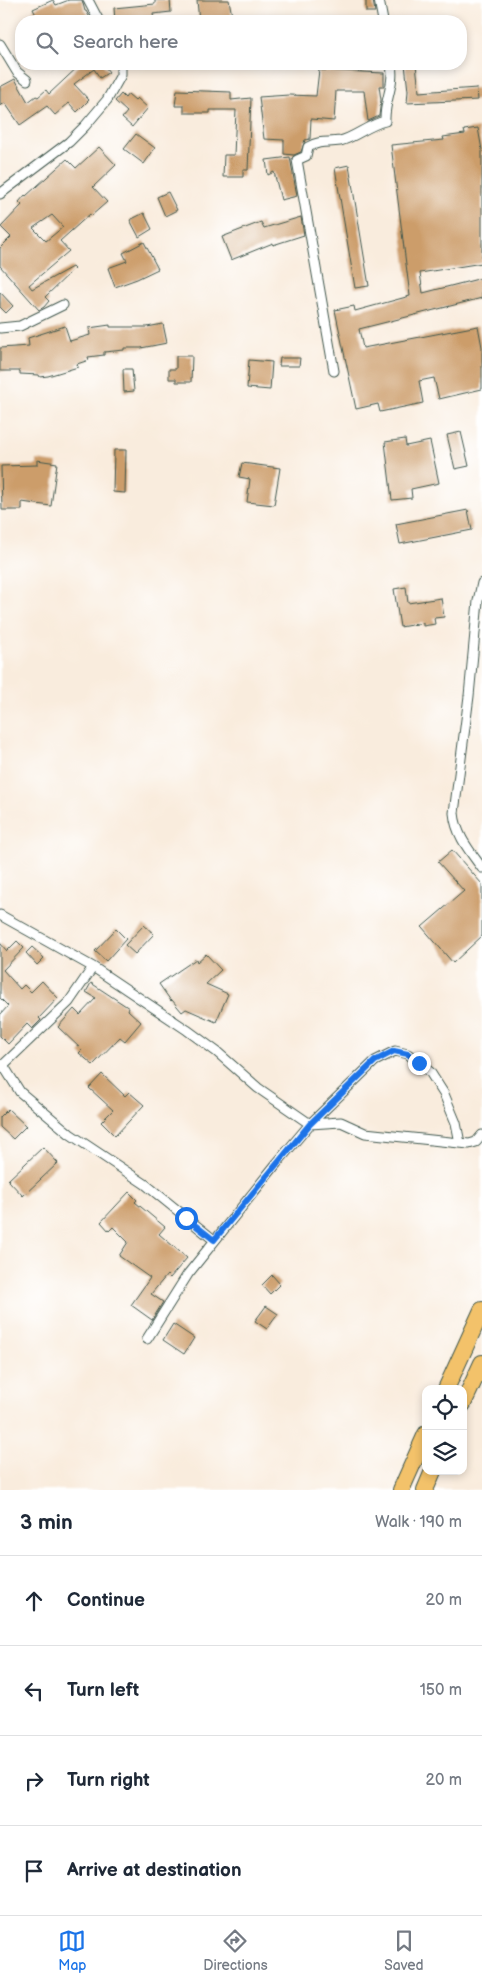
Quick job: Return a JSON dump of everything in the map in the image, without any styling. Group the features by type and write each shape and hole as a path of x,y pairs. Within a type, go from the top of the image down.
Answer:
{"highway":[{"path":"448,1385 482,1310"},
{"path":"467,1395 482,1363"},
{"path":"401,1490 422,1443"},
{"path":"425,1490 431,1475"}],"street":[{"path":"88,0 96,15"},
{"path":"379,0 382,15"},
{"path":"0,44 15,69"},
{"path":"16,70 27,80"},
{"path":"0,194 69,142 85,126 107,100 121,76 121,70"},
{"path":"334,371 297,160 306,156 308,146 318,142 341,141 373,124 384,121 384,109 392,85 392,70"},
{"path":"0,328 20,326 64,305"},
{"path":"0,328 14,331"},
{"path":"482,583 478,601 469,696 454,812 455,823 461,839 482,868"},
{"path":"0,915 93,967 187,1030 217,1052 258,1088 310,1124 341,1122 365,1133 469,1144 476,1142 482,1135"},
{"path":"93,967 70,1002 1,1067 20,1092 63,1128 145,1184 214,1240"},
{"path":"147,1339 188,1274 214,1240 310,1124 375,1061 394,1051 408,1054 430,1072 444,1094 456,1123 460,1143"}],"building":[{"path":"53,0 56,5 69,0 82,0 85,11 88,15 36,15 33,9"},
{"path":"155,0 170,0 171,12 153,15 115,15 114,8 155,4"},
{"path":"197,0 229,0 232,15 198,15"},
{"path":"366,0 373,0 375,12 366,12"},
{"path":"75,70 93,70 74,84 89,100 77,112 69,103 55,115 47,106 20,125 5,103 0,106 0,87 15,79 28,102 46,90 49,94"},
{"path":"95,70 108,70 109,72 100,78"},
{"path":"319,70 384,73 384,86 379,86 381,100 379,116 368,121 364,91 336,91 334,121 311,119 310,139 305,140 301,152 294,155 284,154 284,140 264,139 259,97 316,96"},
{"path":"406,70 417,70 419,92 477,88 478,100 407,103"},
{"path":"177,90 231,92 231,100 251,98 248,170 243,170 243,177 223,177 224,155 234,155 236,110 184,113 184,106 175,106"},
{"path":"121,94 125,98 128,94 135,100 137,98 148,108 132,127 122,118 127,112 115,101"},
{"path":"478,128 482,150 482,263 420,273 423,293 482,278 482,298 359,329 363,348 478,326 482,347 482,389 439,399 434,378 419,381 423,403 380,412 378,404 356,409 335,310 354,306 355,311 410,296 391,145 444,140 443,137 465,134 464,130"},
{"path":"136,134 155,148 144,164 124,149"},
{"path":"99,147 116,165 93,187 107,202 91,216 90,214 60,241 69,251 29,285 32,289 72,267 74,269 45,297 49,301 39,310 0,266 0,248 11,237 1,227 22,205 19,202 25,195 67,159 76,168","holes":["52,215 63,227 46,241 33,228"]},
{"path":"290,157 297,196 281,200 274,172 268,175 266,160"},
{"path":"349,165 369,286 355,288 335,168"},
{"path":"168,192 177,210 165,216 157,197"},
{"path":"144,213 152,229 139,237 130,220"},
{"path":"301,217 304,235 273,245 273,243 231,260 222,237 261,222 264,228"},
{"path":"144,242 158,269 115,287 108,268 127,261 123,253"},
{"path":"0,292 13,306 6,313 0,307"},
{"path":"163,324 167,343 104,352 104,355 88,357 89,360 77,364 78,367 48,376 40,377 39,375 20,374 20,371 0,371 0,348 29,346 28,338 65,326 70,341 90,335 89,328 110,325 110,327 147,327"},
{"path":"176,356 192,356 191,382 176,382 176,379 169,379 169,369 176,369"},
{"path":"280,358 300,358 299,366 279,366"},
{"path":"249,360 272,362 270,390 247,388"},
{"path":"123,369 132,369 134,391 124,392"},
{"path":"461,432 469,466 455,469 447,435"},
{"path":"405,439 406,446 430,441 439,483 411,489 412,498 392,500 385,442"},
{"path":"114,450 126,450 125,493 113,492"},
{"path":"37,460 57,463 51,506 22,502 22,510 2,510 1,466 37,465"},
{"path":"242,463 280,468 274,505 247,502 250,479 239,477"},
{"path":"468,510 472,530 400,544 396,524"},
{"path":"406,587 408,603 441,598 444,617 434,618 435,624 423,626 423,623 400,627 394,589"},
{"path":"452,850 482,884 482,936 453,963 422,927 464,891 438,862"},
{"path":"144,925 154,934 135,954 125,945"},
{"path":"116,929 126,939 106,961 95,951"},
{"path":"17,941 24,948 3,970 20,989 24,985 31,992 42,981 58,998 39,1018 41,1020 32,1029 27,1024 8,1044 0,1036 0,1015 8,1006 0,998 0,943 7,951"},
{"path":"32,947 44,958 37,965 26,953"},
{"path":"206,954 221,970 206,984 228,994 216,1022 186,1009 182,1012 171,1001 159,984 196,959 197,962"},
{"path":"91,983 129,1008 128,1010 141,1022 125,1041 120,1037 93,1065 79,1053 82,1050 58,1027 74,1009 80,1015 96,998 86,992"},
{"path":"102,1074 125,1096 129,1092 144,1105 115,1136 101,1122 113,1110 89,1088"},
{"path":"8,1109 26,1126 13,1139 0,1127 0,1117"},
{"path":"43,1147 58,1163 23,1196 8,1180"},
{"path":"129,1192 137,1200 135,1202 165,1227 159,1234 187,1258 170,1278 167,1275 151,1294 163,1302 152,1320 131,1305 150,1278 119,1256 128,1242 113,1227 109,1231 101,1222"},
{"path":"272,1275 280,1284 270,1294 262,1285"},
{"path":"266,1306 278,1314 267,1329 255,1321"},
{"path":"173,1324 194,1338 184,1354 163,1340"}],"route":[{"path":"186,1218 214,1240 310,1124 375,1061 394,1051 408,1054 419,1063"}]}
